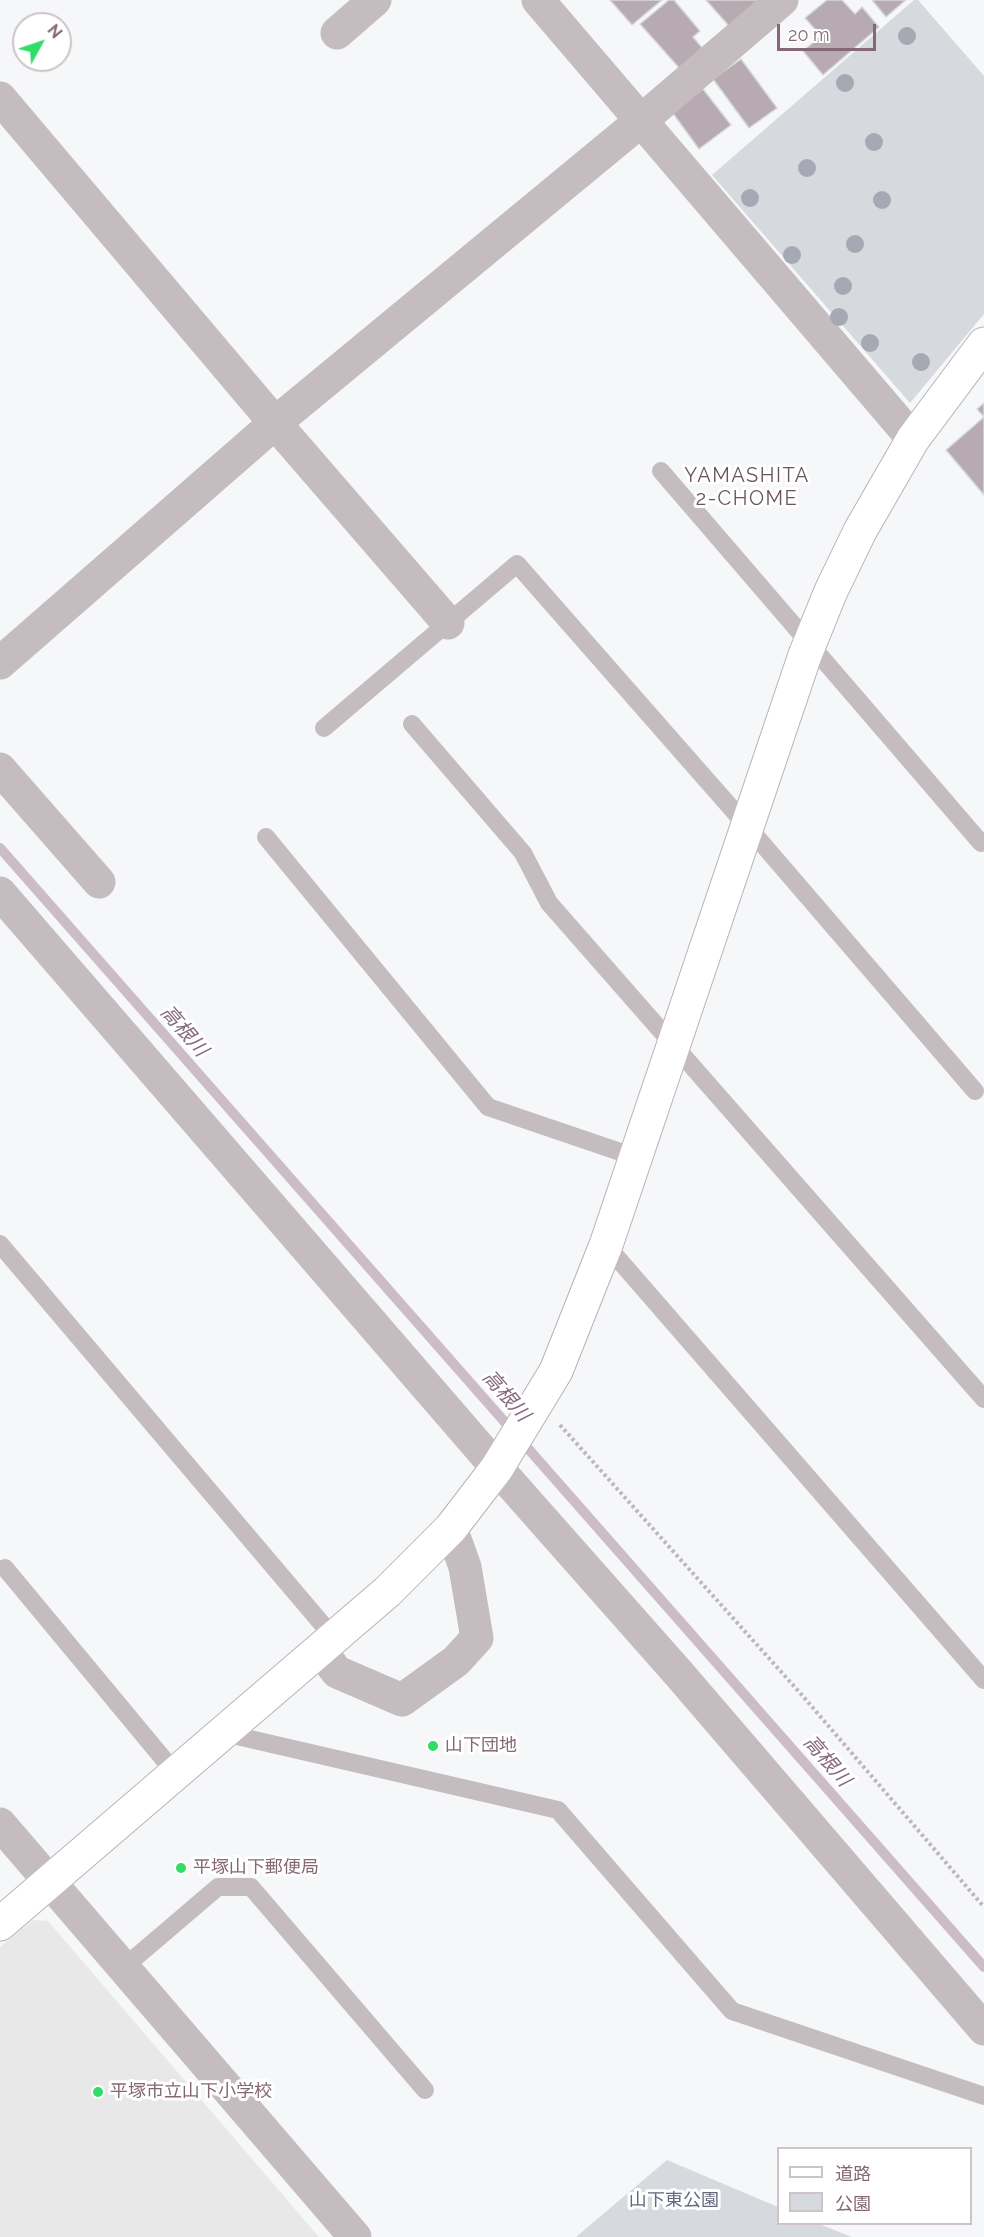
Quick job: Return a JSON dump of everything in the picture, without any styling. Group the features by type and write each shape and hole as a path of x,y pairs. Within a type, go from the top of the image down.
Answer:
{"street":[{"path":"337,33 375,0"},
{"path":"538,0 913,439"},
{"path":"0,663 275,423 642,120 782,0"},
{"path":"0,98 448,623"},
{"path":"0,1924 387,1592 452,1528 500,1462 539,1402 571,1337 606,1245 809,645 831,591 860,531 913,439 984,344"},
{"path":"0,769 99,882"},
{"path":"0,893 500,1462 984,2030"},
{"path":"327,1644 337,1672 402,1700 456,1661 477,1638 465,1567 452,1528"},
{"path":"0,1824 355,2237"}],"lane":[{"path":"661,471 981,843"},
{"path":"324,728 517,564 975,1091"},
{"path":"412,724 523,853 549,903 984,1399"},
{"path":"266,837 488,1107 635,1157"},
{"path":"0,1244 327,1644"},
{"path":"606,1245 984,1680"},
{"path":"5,1568 176,1774"},
{"path":"224,1732 558,1810 732,2011 984,2096"},
{"path":"123,1968 218,1887 251,1887 425,2090"}],"path":[{"path":"539,1402 801,1694 984,1906"}],"shaded area":[{"name":"平塚市立山下小学校","path":"33,1920 48,1921 319,2237 0,2237 0,1947"}],"green space":[{"path":"914,0 918,0 984,76 984,314 910,403 712,175"},
{"name":"山下東公園","path":"667,2160 777,2207 777,2225 822,2225 852,2237 576,2237"}],"building":[{"path":"610,0 662,0 632,25"},
{"path":"669,0 674,0 700,31 693,37 704,50 681,70 640,24"},
{"path":"706,0 759,0 729,26"},
{"path":"827,0 842,0 855,14 862,7 879,27 823,75 803,51 821,36 805,18"},
{"path":"872,0 906,0 886,17"},
{"path":"741,59 777,108 749,128 713,79"},
{"path":"703,89 731,125 699,149 672,112"},
{"path":"984,403 984,417 977,409"},
{"path":"984,417 984,495 946,450"}],"waterway":[{"name":"高根川","path":"0,848 984,1967"}],"place":[{"name":"山下団地","path":"433,1746"},
{"name":"平塚山下郵便局","path":"181,1868"},
{"name":"平塚市立山下小学校","path":"98,2092"}],"district":[{"name":"YAMASHITA 2-CHOME","path":"747,488"}]}
